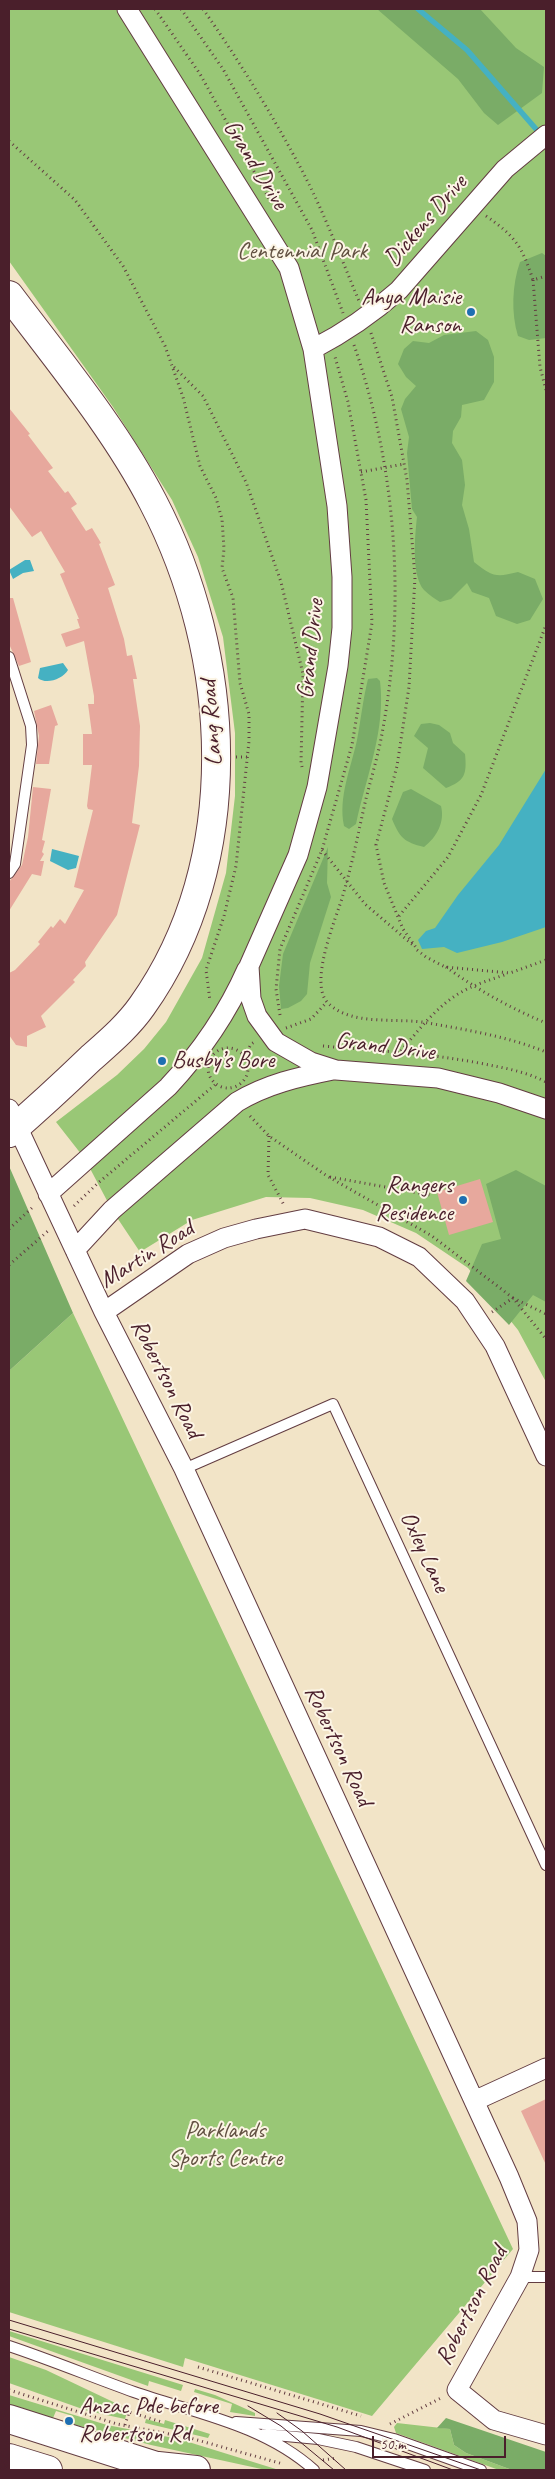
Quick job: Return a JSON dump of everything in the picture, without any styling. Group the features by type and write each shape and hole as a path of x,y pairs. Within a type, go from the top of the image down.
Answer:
{"street":[{"name":"Grand Drive","path":"127,9 289,268 313,349 338,506 342,577 342,628 338,666 315,795 298,855 249,966 251,999 257,1016 276,1042 311,1062 336,1070 438,1078 500,1093 546,1109"},
{"name":"Dickens Drive","path":"313,349 365,317 399,290 505,169 546,135"},
{"name":"Lang Road","path":"9,295 123,450 154,502 169,535 194,604 204,641 215,724 216,767 207,853 199,890 189,922 162,977 123,1030 11,1123"},
{"path":"48,1194 168,1087 186,1068 234,997 249,966"},
{"path":"75,1250 112,1210 237,1102 257,1090 283,1081 336,1070"},
{"name":"Robertson Road","path":"11,1123 184,1469 474,2101 527,2221 529,2250 520,2277 457,2390"},
{"name":"Martin Road","path":"104,1312 188,1254 224,1238 305,1219 379,1238 419,1257 465,1301 495,1346 546,1456"},
{"path":"474,2101 546,2068"},
{"path":"457,2390 494,2420 546,2435"},
{"path":"9,2419 164,2468 196,2470"},
{"path":"9,2458 48,2470"}],"lane":[{"path":"9,657 31,726 32,745 15,864 9,874"},
{"name":"Oxley Lane","path":"184,1469 334,1404 546,1866"},
{"path":"520,2277 546,2277"},
{"path":"9,2346 127,2390 225,2421 285,2448 314,2470"},
{"path":"225,2421 361,2431 394,2439 481,2470"},
{"path":"251,2432 318,2439 365,2449 425,2470"}],"path":[{"path":"203,9 260,96 300,166 331,233 365,317 392,397 404,464 414,577 409,688 397,766 376,844 384,883 404,929 417,950"},
{"path":"471,206 512,236 524,252 533,280 540,367 546,390"},
{"path":"533,280 546,276"},
{"path":"172,365 203,396 246,482 281,582 303,674 301,763 315,795"},
{"path":"361,472 404,464"},
{"path":"399,916 448,857 481,795 546,625"},
{"path":"239,757 248,756"},
{"path":"322,850 365,904 426,957 512,1009 546,1023"},
{"path":"401,1051 425,1022 447,1002 472,986 546,960"},
{"path":"445,967 510,974"},
{"path":"288,1028 311,1020 326,1002"},
{"path":"223,1048 241,1052 248,1063 249,1070 243,1083 230,1088 216,1084 208,1072 212,1057 223,1048"},
{"path":"9,1265 98,1183 216,1084"},
{"path":"237,1102 269,1136 327,1176 432,1236 513,1298 546,1314"},
{"path":"269,1136 268,1175 284,1205 287,1223"},
{"path":"327,1176 430,1195"},
{"path":"9,1229 48,1194"},
{"path":"479,1322 513,1298"},
{"path":"513,1298 546,1339"},
{"path":"198,2367 362,2417"},
{"path":"9,2390 125,2425 190,2438 287,2466"},
{"path":"388,2425 457,2390"},
{"path":"125,2425 129,2412 162,2422"}],"green space":[{"name":"Centennial Park","path":"9,9 546,9 546,1382 518,1330 468,1268 416,1233 363,1210 310,1198 266,1197 192,1220 140,1252 112,1210 85,1159 56,1122 117,1075 144,1049 166,1022 202,958 226,873 235,796 235,733 223,637 198,557 172,500 113,407 9,261"},
{"path":"377,9 480,9 516,48 544,67 542,93 498,125 484,113 458,79"},
{"path":"542,253 546,256 546,338 529,340 518,336 513,309 515,280 520,262"},
{"path":"476,331 488,340 494,357 494,382 484,400 462,405 461,417 453,431 452,443 462,460 465,485 462,505 469,529 474,562 490,573 504,575 518,572 535,579 543,599 530,620 517,624 496,616 489,598 472,592 467,583 451,599 440,602 424,590 417,575 415,544 417,517 412,509 407,453 409,437 401,409 405,399 416,386 406,377 398,364 404,349 413,341 429,343 444,335"},
{"path":"377,678 380,681 381,699 378,735 356,824 349,829 344,826 344,793 357,740 368,679"},
{"path":"421,724 439,725 450,733 453,743 465,754 466,767 463,776 457,783 446,788 423,768 428,748 414,736"},
{"path":"411,789 441,806 442,818 439,829 433,839 424,847 407,841 400,835 392,819 403,792"},
{"path":"328,847 327,883 331,897 310,963 307,994 301,1001 288,1008 281,1009 279,986 283,954"},
{"path":"9,1166 73,1313 9,1371"},
{"path":"516,1170 546,1186 546,1302 533,1295 509,1325 466,1281 482,1244 501,1239 486,1184"},
{"name":"Parklands Sports Centre","path":"73,1313 513,2249 372,2416 185,2358 183,2367 9,2312 9,1371"},
{"path":"9,2331 183,2385 181,2391 149,2381 148,2386 9,2336"},
{"path":"9,2357 46,2370 128,2409 125,2419 88,2411 9,2383"},
{"path":"195,2389 215,2395 255,2413 255,2416 230,2412 232,2404 194,2392"},
{"path":"9,2395 107,2425 179,2439 279,2470 266,2470 151,2445 72,2424 73,2416 56,2411 53,2418 9,2405"},
{"path":"446,2418 546,2452 546,2470 512,2470 466,2453 454,2445 450,2429 437,2428"},
{"path":"146,2419 164,2424 165,2420 210,2434 208,2438 145,2423"},
{"path":"397,2423 450,2429 454,2445 466,2453 512,2470 499,2470 396,2433 394,2427"}],"water":[{"path":"25,560 30,560 34,571 23,573 13,579 9,570"},
{"path":"63,663 68,670 62,676 50,681 38,678 40,668"},
{"path":"546,769 546,927 502,942 457,953 444,947 422,949 418,940 426,931 435,928 458,895 499,845"},
{"path":"52,849 79,856 76,868 68,870 50,861"}],"building":[{"path":"9,408 30,434 28,435 53,468 48,471 65,493 68,491 77,504 71,508 86,531 92,528 101,543 99,544 115,585 108,588 124,639 127,656 132,655 137,679 133,679 140,726 139,766 132,823 140,825 117,915 85,962 86,966 73,980 75,982 41,1016 46,1027 27,1036 27,1047 16,1045 9,1035 9,973 15,970 40,944 38,942 51,926 53,928 60,919 65,924 84,890 74,887 93,810 88,809 87,806 92,765 83,765 83,734 92,734 88,704 94,704 94,696 84,641 66,647 61,634 80,628 77,619 79,619 60,574 65,572 41,531 32,537 9,506"},
{"path":"9,598 13,598 31,662 19,666 9,644"},
{"path":"51,705 58,725 55,726 49,764 36,764 39,736 34,711"},
{"path":"33,787 51,789 42,840 45,841 42,852 44,854 40,861 44,861 41,876 32,874 9,911 9,882 22,865 28,837"},
{"name":"Rangers Residence","path":"480,1179 493,1222 449,1235 437,1192"},
{"path":"546,2099 546,2165 521,2111"}],"waterway":[{"path":"418,9 467,50 536,129"}],"tram line":[{"path":"9,2320 320,2414 481,2470"},
{"path":"9,2329 337,2427 453,2470"},
{"path":"248,2406 281,2426 334,2470"},
{"path":"277,2413 302,2431 346,2470"}],"place":[{"name":"Anya Maisie Ranson","path":"471,312"},
{"name":"Busby’s Bore","path":"162,1061"},
{"name":"Rangers Residence","path":"463,1200"},
{"name":"Anzac Pde before Robertson Rd","path":"69,2421"}]}
